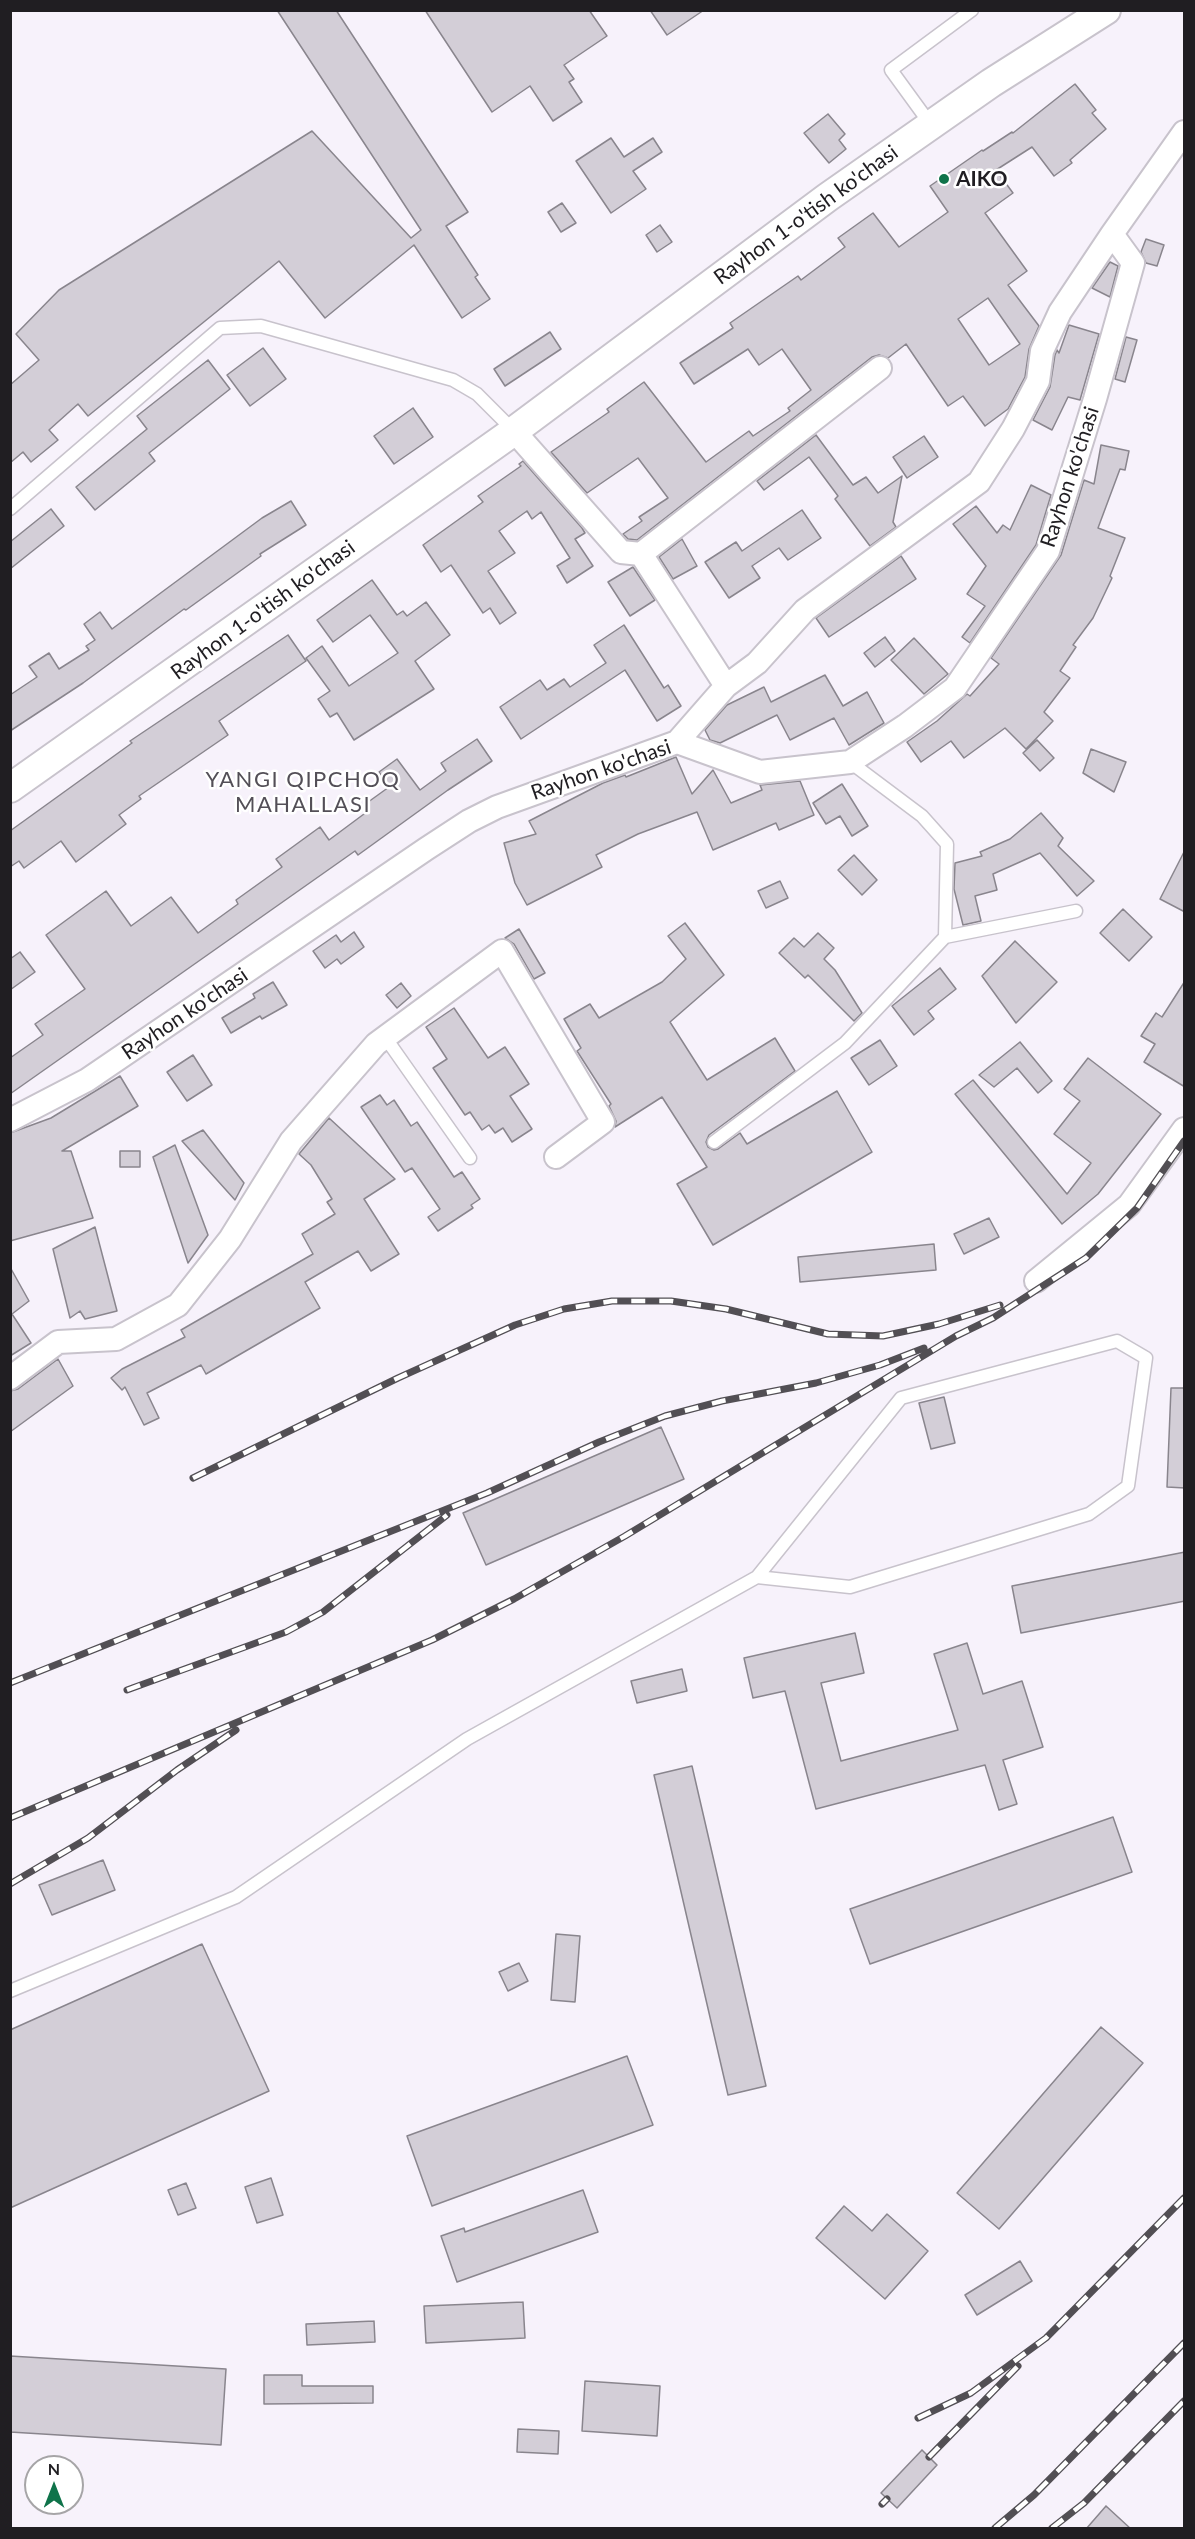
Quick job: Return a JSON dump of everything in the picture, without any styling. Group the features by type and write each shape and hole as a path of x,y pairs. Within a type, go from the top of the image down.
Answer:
{"street":[{"name":"Rayhon 1-o'tish ko'chasi","path":"10,788 514,431 828,197 991,83 1106,10"},
{"path":"676,742 726,686 757,663 806,610 979,482 1013,429 1038,381 1042,351 1060,312 1185,132"},
{"name":"Rayhon ko'chasi","path":"10,1120 87,1080 469,821 539,790 676,742 759,772 850,762 905,726 955,688 1048,551 1095,399 1133,263 1112,234"},
{"path":"514,431 621,552 641,554 880,368"},
{"path":"641,554 726,686"},
{"path":"10,1378 58,1342 116,1339 178,1305 230,1239 291,1141 376,1044 502,951 603,1122 556,1157"},
{"path":"1036,1281 1129,1205 1185,1129"}],"lane":[{"path":"931,125 891,70 972,10"},
{"path":"10,509 220,328 261,326 453,380 477,394 514,431"},
{"path":"850,762 922,816 947,844 945,937"},
{"path":"714,1142 845,1043 945,937 1076,911"},
{"path":"385,1037 470,1158"},
{"path":"10,1991 236,1897 467,1739 757,1577 902,1398 1117,1341 1146,1358 1128,1486 1089,1514 850,1587 757,1577"}],"building":[{"path":"277,10 336,10 468,212 446,226 478,275 475,277 490,299 462,318 414,245 325,318 279,261 88,416 78,404 49,430 58,440 31,462 23,452 10,463 10,385 39,360 16,334 59,290 312,131 411,238 421,230"},
{"path":"425,10 589,10 607,36 564,65 574,79 569,82 582,102 553,121 530,86 492,112"},
{"path":"650,10 704,10 667,35"},
{"path":"1075,84 1096,110 1092,113 1106,129 1070,160 1072,163 1054,176 1032,147 996,170 1013,193 985,213 1027,271 1008,285 1039,326 1029,349 1025,377 1008,409 985,426 963,396 948,406 906,344 888,358 879,355 872,357 637,540 628,539 623,534 642,521 639,517 668,498 638,458 587,493 551,452 609,412 607,409 644,382 706,462 749,431 753,436 790,411 788,408 811,390 782,349 759,365 748,349 694,384 680,363 733,328 730,323 798,276 801,280 845,247 838,238 873,213 899,247 948,212 930,186 982,150 1013,133","holes":["988,298 1020,344 989,365 958,319"]},
{"path":"828,114 845,134 839,140 846,149 829,163 804,133"},
{"path":"611,138 624,157 653,138 662,152 633,171 646,189 611,213 576,161"},
{"path":"562,203 576,223 561,232 548,212"},
{"path":"660,225 672,242 657,252 646,235"},
{"path":"1146,239 1164,245 1157,266 1146,263 1141,252"},
{"path":"1110,262 1118,266 1110,297 1092,288"},
{"path":"1069,325 1099,334 1080,400 1068,397 1052,430 1033,420 1050,387 1055,355 1057,350 1059,353"},
{"path":"550,332 561,349 505,386 494,369"},
{"path":"1126,337 1137,340 1125,382 1115,379"},
{"path":"263,348 286,379 250,406 227,375"},
{"path":"208,360 230,389 149,453 155,461 95,510 76,487 147,429 137,416"},
{"path":"413,408 433,437 394,464 374,436"},
{"path":"816,435 853,485 866,477 878,493 902,476 893,522 896,527 870,546 835,499 838,496 809,457 764,490 757,481"},
{"path":"924,436 938,457 907,478 893,457"},
{"path":"1101,445 1129,451 1125,470 1120,469 1098,528 1125,538 1110,576 1112,578 1093,618 1073,645 1076,647 1060,671 1070,678 1044,712 1053,721 1026,749 1005,728 964,758 951,741 921,762 907,742 937,721 967,694 970,696 999,664 991,658 1061,555 1084,480 1094,484"},
{"path":"523,461 582,528 585,533 575,539 593,566 567,583 557,566 570,558 541,512 532,519 527,511 499,531 515,553 488,571 516,613 500,624 490,608 483,613 451,565 441,572 423,545 483,502 478,496 521,466 519,464"},
{"path":"1031,485 1051,495 1036,545 970,643 962,637 985,606 967,594 986,566 953,524 976,506 997,533 1003,525 1010,530"},
{"path":"291,501 306,525 260,554 261,556 83,683 10,731 10,695 37,677 29,666 49,653 59,669 89,650 86,646 95,640 84,624 100,612 112,629 262,518"},
{"path":"51,509 64,526 10,569 10,542"},
{"path":"802,510 821,538 788,560 779,548 752,566 760,578 729,598 705,562 736,542 742,551"},
{"path":"682,539 697,566 673,579 659,557"},
{"path":"901,556 916,579 829,637 816,618"},
{"path":"633,567 655,600 630,616 608,582"},
{"path":"372,580 397,615 403,611 407,616 426,602 450,635 415,661 434,689 354,740 337,713 330,717 318,699 330,691 306,658 322,646 349,686 398,653 370,615 333,642 317,620"},
{"path":"624,625 664,688 668,685 681,706 657,721 625,670 521,739 500,707 540,680 547,690 564,679 570,687 606,663 594,645"},
{"path":"288,635 306,661 219,721 228,735 139,796 141,799 119,815 126,824 76,862 61,841 24,868 19,861 10,867 10,831 132,743 130,741"},
{"path":"885,637 895,651 875,667 864,653"},
{"path":"914,638 948,674 924,694 891,660"},
{"path":"825,675 843,706 867,692 884,723 849,745 834,718 790,740 777,715 720,743 710,740 705,730 727,705 764,687 771,702"},
{"path":"477,739 492,761 358,855 355,851 10,1094 10,1058 43,1035 35,1024 85,989 46,935 106,891 131,926 171,897 198,933 238,904 236,900 282,867 276,859 320,827 329,840 368,811 364,805 389,787 379,772 397,759 420,790 446,771 441,763"},
{"path":"1037,740 1054,758 1040,771 1023,753"},
{"path":"1091,749 1126,762 1114,792 1083,773"},
{"path":"676,757 692,794 713,770 731,803 762,790 760,785 800,781 814,815 779,830 776,823 713,850 697,812 638,834 596,855 602,867 527,905 515,883 504,843 536,834 529,821 603,783 625,775 626,777"},
{"path":"842,784 868,826 852,836 840,816 826,824 813,803"},
{"path":"1041,813 1063,838 1058,846 1094,881 1077,896 1040,853 993,874 997,890 975,896 981,921 963,925 954,889 955,863 982,856 980,852 1010,839"},
{"path":"1185,850 1185,912 1160,899"},
{"path":"854,855 877,880 862,895 838,870"},
{"path":"780,881 788,898 766,908 758,891"},
{"path":"1123,909 1152,937 1129,961 1100,933"},
{"path":"685,923 724,975 670,1022 707,1080 775,1038 795,1071 709,1135 706,1142 708,1147 718,1149 740,1133 747,1144 837,1091 872,1152 713,1245 677,1184 707,1167 662,1097 615,1127 616,1121 609,1106 611,1104 577,1051 581,1048 564,1019 590,1004 599,1018 662,982 686,959 668,936"},
{"path":"519,929 545,973 534,979 514,944 505,938"},
{"path":"354,932 364,947 341,964 337,959 325,968 313,951 336,935 341,942"},
{"path":"818,933 834,948 824,959 835,970 862,1013 854,1021 808,975 805,978 779,953 794,938 804,947"},
{"path":"1015,941 1057,982 1016,1023 982,976"},
{"path":"20,952 35,972 10,990 10,959"},
{"path":"940,968 956,989 928,1011 934,1019 914,1035 892,1006"},
{"path":"1185,981 1185,1087 1144,1062 1155,1044 1141,1036 1156,1013 1162,1017"},
{"path":"273,982 287,1005 262,1019 260,1016 231,1033 222,1018 255,998 253,994"},
{"path":"401,983 411,996 397,1008 386,995"},
{"path":"454,1008 488,1058 505,1047 529,1084 510,1096 532,1129 512,1142 503,1128 495,1133 489,1125 482,1130 470,1112 465,1115 433,1068 447,1059 426,1027"},
{"path":"880,1040 897,1066 869,1085 851,1058"},
{"path":"1020,1042 1052,1081 1038,1093 1017,1068 994,1087 979,1075"},
{"path":"193,1055 212,1085 187,1101 167,1072"},
{"path":"1088,1058 1161,1114 1098,1194 1062,1224 955,1094 973,1080 1067,1194 1091,1163 1054,1134 1080,1101 1064,1089"},
{"path":"120,1076 138,1106 62,1151 71,1151 93,1218 10,1241 10,1133 51,1118"},
{"path":"380,1095 387,1105 394,1100 411,1126 417,1122 454,1177 462,1172 480,1199 471,1205 473,1208 438,1231 428,1217 440,1209 412,1168 405,1172 361,1107"},
{"path":"329,1118 395,1179 364,1199 399,1254 371,1271 358,1251 305,1282 320,1308 206,1374 201,1365 147,1393 159,1418 144,1425 125,1387 122,1390 111,1378 122,1369 185,1337 181,1330 313,1254 302,1234 335,1214 327,1202 332,1199 311,1165 299,1154"},
{"path":"203,1130 244,1183 235,1200 182,1141"},
{"path":"175,1145 208,1235 188,1263 153,1157"},
{"path":"120,1151 140,1151 140,1167 120,1167"},
{"path":"989,1218 999,1237 964,1254 954,1234"},
{"path":"95,1227 117,1311 85,1319 80,1311 70,1318 53,1249"},
{"path":"934,1244 936,1270 800,1282 798,1257"},
{"path":"10,1267 29,1301 12,1314 31,1343 10,1356"},
{"path":"58,1359 73,1386 10,1432 10,1391 18,1389"},
{"path":"1171,1388 1185,1388 1185,1488 1167,1487"},
{"path":"944,1397 955,1443 931,1449 919,1403"},
{"path":"661,1427 684,1479 486,1565 463,1513"},
{"path":"1185,1552 1185,1601 1021,1633 1012,1586"},
{"path":"855,1633 864,1673 821,1683 841,1761 958,1730 934,1654 967,1643 983,1694 1022,1681 1043,1747 1003,1760 1017,1804 999,1810 985,1765 816,1809 785,1691 753,1698 744,1658"},
{"path":"682,1669 687,1691 637,1703 631,1681"},
{"path":"692,1766 766,2086 728,2095 654,1775"},
{"path":"1113,1817 1132,1872 870,1964 850,1909"},
{"path":"103,1860 115,1890 52,1915 39,1885"},
{"path":"556,1934 580,1936 575,2002 551,2000"},
{"path":"202,1944 269,2091 10,2208 10,2030"},
{"path":"519,1963 528,1981 508,1991 499,1972"},
{"path":"1101,2027 1143,2063 999,2229 957,2193"},
{"path":"627,2056 653,2125 432,2206 407,2136"},
{"path":"271,2178 283,2215 257,2223 245,2187"},
{"path":"186,2183 196,2208 178,2215 168,2190"},
{"path":"583,2190 598,2232 457,2282 441,2236 464,2228 465,2232"},
{"path":"844,2206 872,2231 887,2214 928,2251 885,2299 816,2238"},
{"path":"1020,2261 1032,2281 977,2315 965,2295"},
{"path":"523,2302 525,2338 426,2343 424,2306"},
{"path":"374,2321 375,2342 307,2345 306,2324"},
{"path":"10,2356 226,2369 221,2445 10,2432"},
{"path":"264,2375 302,2375 302,2386 373,2386 373,2403 264,2404"},
{"path":"585,2381 660,2386 657,2436 582,2431"},
{"path":"518,2429 559,2431 558,2454 517,2452"},
{"path":"922,2450 937,2465 897,2508 881,2493"},
{"path":"1106,2506 1131,2529 1086,2529"}],"railway":[{"path":"10,1818 432,1640 514,1599 625,1536 956,1336 993,1318 1086,1258 1137,1208 1184,1141"},
{"path":"193,1478 398,1378 515,1325 564,1309 612,1301 671,1301 726,1309 828,1334 883,1336 939,1324 1000,1305"},
{"path":"10,1683 487,1493 599,1442 665,1416 722,1401 816,1383 880,1365 924,1348"},
{"path":"127,1690 286,1632 323,1612 447,1515"},
{"path":"10,1884 88,1838 177,1770 236,1730"},
{"path":"918,2418 971,2393 1046,2338 1184,2198"},
{"path":"995,2528 1034,2495 1184,2343"},
{"path":"929,2457 1018,2366"},
{"path":"1052,2528 1084,2503 1184,2401"},
{"path":"882,2504 887,2499"}],"place":[{"name":"AIKO","path":"944,179"}],"district":[{"name":"YANGI QIPCHOQ MAHALLASI","path":"303,792"}]}
